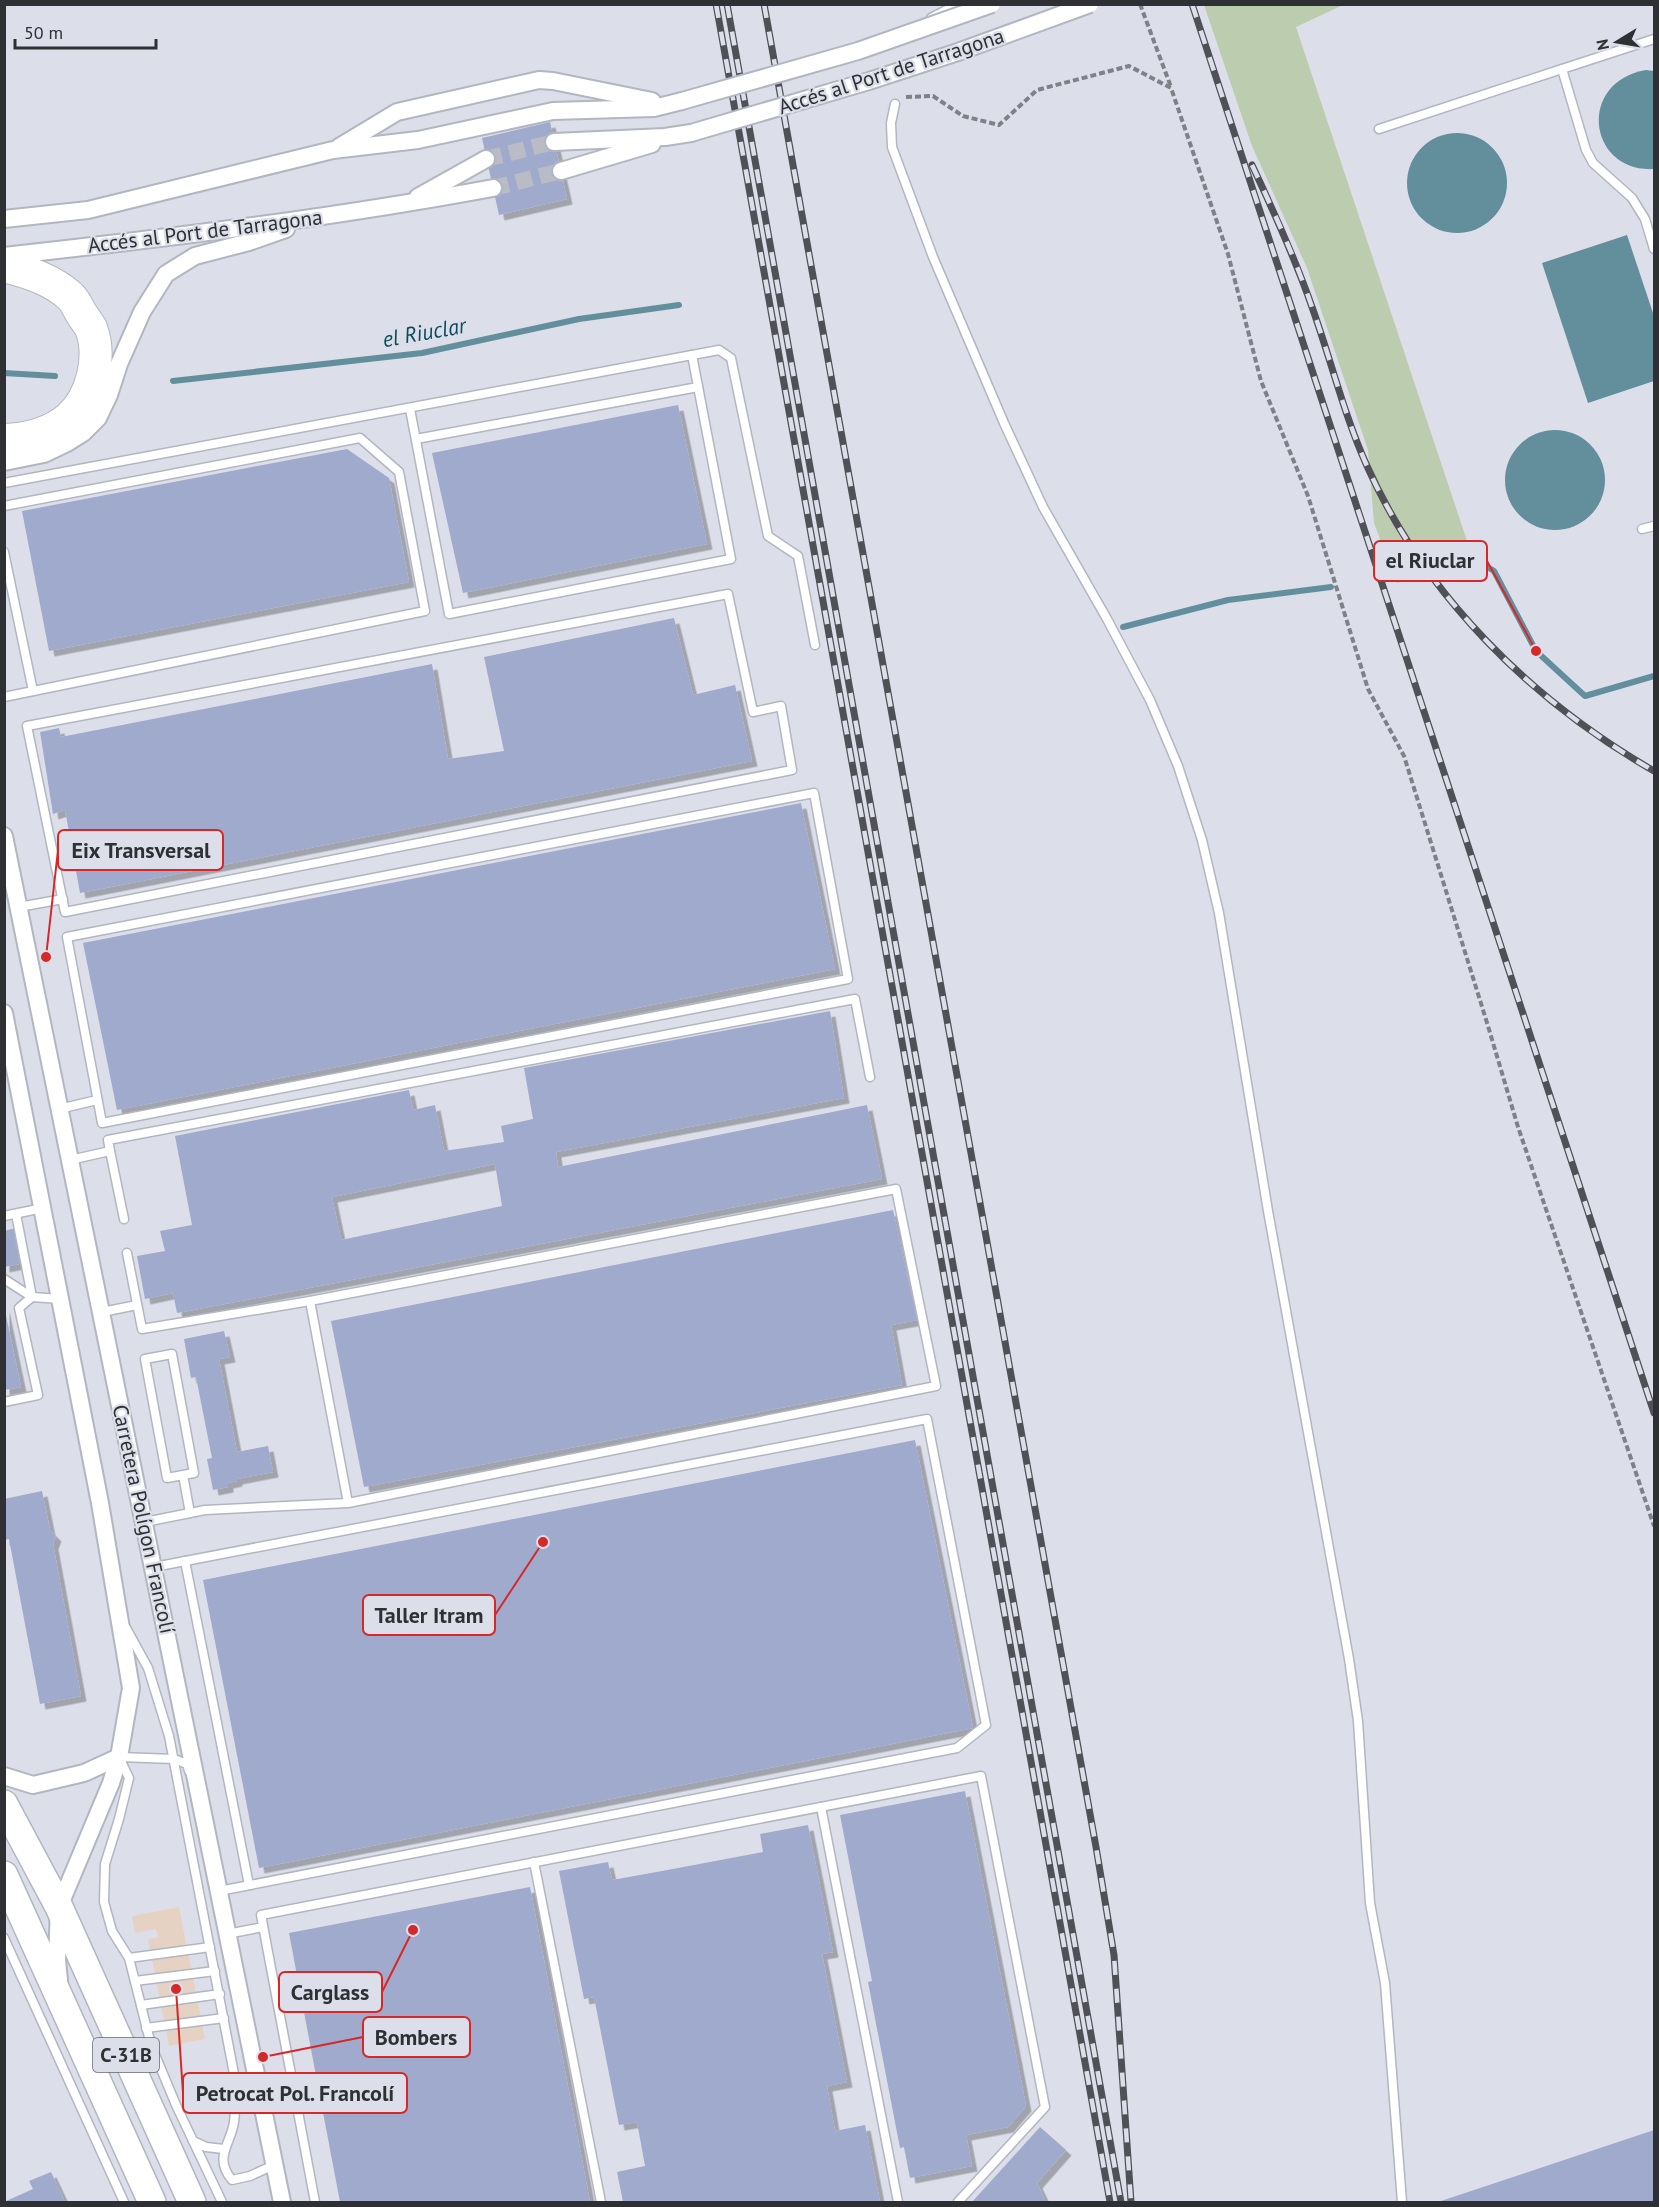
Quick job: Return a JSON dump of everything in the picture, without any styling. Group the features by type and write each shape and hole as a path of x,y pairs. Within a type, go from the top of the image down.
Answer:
{"highway":[{"path":"4,266 45,280 72,298 91,329 95,354 93,378 70,417 52,430 27,439 4,440"}],"main road":[{"name":"C-31B","path":"4,1804 59,1907 192,2202"},
{"name":"C-31B","path":"4,1875 152,2202"}],"street":[{"name":"Accés al Port de Tarragona","path":"4,219 88,210 333,150 418,140 553,111 654,108 884,43 992,4"},
{"name":"Accés al Port de Tarragona","path":"561,171 869,81 958,52 1090,4"},
{"name":"Accés al Port de Tarragona","path":"333,150 397,112 539,80 658,103 682,101"},
{"name":"Accés al Port de Tarragona","path":"554,142 666,137 691,133"},
{"name":"Accés al Port de Tarragona","path":"404,204 486,159"},
{"name":"Accés al Port de Tarragona","path":"4,256 148,240 321,216 493,188"},
{"path":"4,462 44,454 83,433 98,418 110,395 119,364 142,312 166,274 195,256 249,242 321,216"},
{"name":"Carretera Polígon Francolí","path":"4,836 282,2202"},
{"name":"Carretera Polígon Francolí","path":"5,1016 100,1503 131,1688 111,1783 59,1907"},
{"path":"4,1776 33,1785 84,1773 118,1757"},
{"path":"59,1907 57,1960 61,2003"}],"lane":[{"path":"884,43 958,4"},
{"path":"1379,129 1654,39"},
{"path":"1562,69 1586,150 1593,163 1632,198 1645,219 1654,249"},
{"path":"895,104 891,123 892,147 933,256 1004,423 1043,507 1150,700 1178,766 1202,840 1219,913 1268,1210 1349,1659 1358,1721 1370,1903 1385,1983 1402,2202"},
{"path":"4,483 719,350 731,358 768,536 798,556 815,645"},
{"path":"410,409 449,614 731,559 692,355"},
{"path":"416,440 698,387"},
{"path":"4,506 360,438 399,472 425,611 4,697"},
{"path":"1642,530 1654,526"},
{"path":"4,552 33,691"},
{"path":"728,594 753,712 781,706 792,770 65,912 63,899 27,726 728,594"},
{"path":"814,793 848,979 102,1123 97,1100 67,937 814,793"},
{"path":"19,907 63,899"},
{"path":"124,1220 108,1140 855,999 870,1077"},
{"path":"59,1109 97,1100"},
{"path":"70,1160 110,1151"},
{"path":"127,1253 142,1329 310,1301 896,1189 936,1386 348,1503 205,1510 145,1522"},
{"path":"4,1216 42,1208"},
{"path":"16,1214 32,1297"},
{"path":"4,1279 32,1297 60,1299"},
{"path":"4,1402 38,1395 20,1308 32,1297"},
{"path":"310,1301 348,1503"},
{"path":"102,1312 137,1305"},
{"path":"172,1354 194,1473 183,1475 167,1478 145,1359 172,1354"},
{"path":"154,1567 927,1419 986,1725 957,1748 219,1891"},
{"path":"183,1475 190,1513"},
{"path":"185,1561 249,1885"},
{"path":"119,1615 148,1668 169,1736 224,2018 235,2079 234,2124 224,2149 225,2172 232,2180 250,2176 274,2165"},
{"path":"200,1799 187,1764 174,1759 118,1757 129,1778 105,1864 104,1902 112,1931 129,1958 146,2028 172,2095 222,2202"},
{"path":"315,2202 261,1915 981,1776 1045,2107 958,2202"},
{"path":"821,1807 898,2202"},
{"path":"534,1862 601,2202"},
{"path":"227,1934 263,1927"},
{"path":"4,1938 124,2202"},
{"path":"129,1958 210,1947"},
{"path":"135,1981 215,1971"},
{"path":"141,2005 219,1994"},
{"path":"146,2028 224,2018"},
{"path":"193,2141 206,2147 224,2149"}],"path":[{"path":"1140,4 1228,254 1261,381 1308,496 1368,689 1404,756 1518,1127 1654,1526"},
{"path":"895,104 907,96 933,96 963,116 999,125 1037,90 1129,66 1171,88"}],"shaded area":[{"path":"179,1907 205,2039 169,2046 148,1939 158,1937 156,1929 135,1933 132,1916"}],"green space":[{"path":"1204,5 1343,5 1296,27 1474,562 1397,583 1374,523 1368,450 1307,268 1252,146"}],"water":[{"path":"1646,70 1654,71 1654,169 1632,166 1615,157 1604,143 1599,126 1600,108 1608,91 1624,78"},
{"path":"1457,133 1476,137 1492,148 1503,164 1507,183 1503,202 1492,218 1476,229 1457,233 1438,229 1422,218 1411,202 1407,183 1411,164 1422,148 1438,137"},
{"path":"1627,235 1654,316 1654,381 1588,403 1542,263"},
{"path":"1555,430 1574,434 1590,445 1601,461 1605,480 1601,499 1590,515 1574,526 1555,530 1536,526 1520,515 1509,499 1505,480 1509,461 1520,445 1536,434"}],"building":[{"path":"550,122 567,199 499,215 482,138"},
{"path":"678,405 707,544 463,593 432,453"},
{"path":"347,449 389,478 409,582 49,651 22,511"},
{"path":"674,618 693,695 735,685 752,761 80,893 65,810 53,814 40,732 59,728 61,737 432,664 448,759 504,751 484,657"},
{"path":"801,803 835,969 117,1110 83,943"},
{"path":"830,1011 844,1098 556,1152 558,1167 867,1105 882,1179 177,1313 173,1293 145,1299 137,1256 165,1251 160,1231 192,1225 175,1136 409,1090 413,1110 435,1105 444,1151 504,1142 501,1126 533,1119 524,1068","holes":["495,1164 502,1206 341,1240 332,1197"]},
{"path":"893,1210 917,1320 891,1325 902,1385 364,1487 331,1321"},
{"path":"16,1228 24,1263 4,1267 4,1231"},
{"path":"4,1306 21,1387 4,1390"},
{"path":"224,1331 230,1357 219,1359 237,1452 268,1446 273,1472 237,1479 237,1481 228,1483 228,1487 213,1490 207,1459 212,1458 196,1377 191,1378 184,1339"},
{"path":"915,1440 973,1728 259,1868 203,1580"},
{"path":"42,1491 50,1530 56,1536 53,1544 81,1696 40,1704 9,1539 4,1540 4,1499"},
{"path":"965,1791 1026,2106 1008,2127 966,2135 972,2166 910,2178 904,2147 900,2148 868,1982 872,1981 840,1815"},
{"path":"808,1825 833,1952 822,1954 847,2082 827,2086 835,2131 865,2125 880,2202 623,2202 617,2172 645,2166 637,2122 619,2125 594,1997 584,1999 559,1871 608,1862 612,1880 662,1871 763,1852 760,1834"},
{"path":"530,1887 590,2202 340,2202 289,1933"},
{"path":"1040,2127 1066,2150 1037,2183 1046,2202 972,2202"},
{"path":"1654,2130 1654,2202 1438,2202"},
{"path":"51,2172 65,2202 4,2202 33,2189 29,2181"}],"waterway":[{"name":"el Riuclar","path":"173,381 422,353 579,319 679,305"},
{"name":"el Riuclar","path":"4,373 55,376"},
{"name":"el Riuclar","path":"1471,557 1494,571 1536,651 1585,696 1654,676"},
{"name":"el Riuclar","path":"1123,627 1228,600 1331,587"}],"tunnel":[{"path":"486,159 554,142"},
{"path":"493,188 561,171"}],"railway":[{"path":"716,4 1110,2202"},
{"path":"727,4 1121,2202"},
{"path":"764,4 1096,1847 1114,1955 1131,2202"},
{"path":"1192,4 1654,1413"},
{"path":"1252,165 1284,235 1305,289 1351,427 1367,466 1391,514 1419,559 1451,601 1525,678 1566,712 1609,743 1654,771"}],"place":[{"name":"el Riuclar","path":"1536,651"},
{"name":"Eix Transversal","path":"46,957"},
{"name":"Taller Itram","path":"543,1542"},
{"name":"Carglass","path":"413,1930"},
{"name":"Petrocat Pol. Francolí","path":"176,1989"},
{"name":"Bombers","path":"263,2057"}]}
